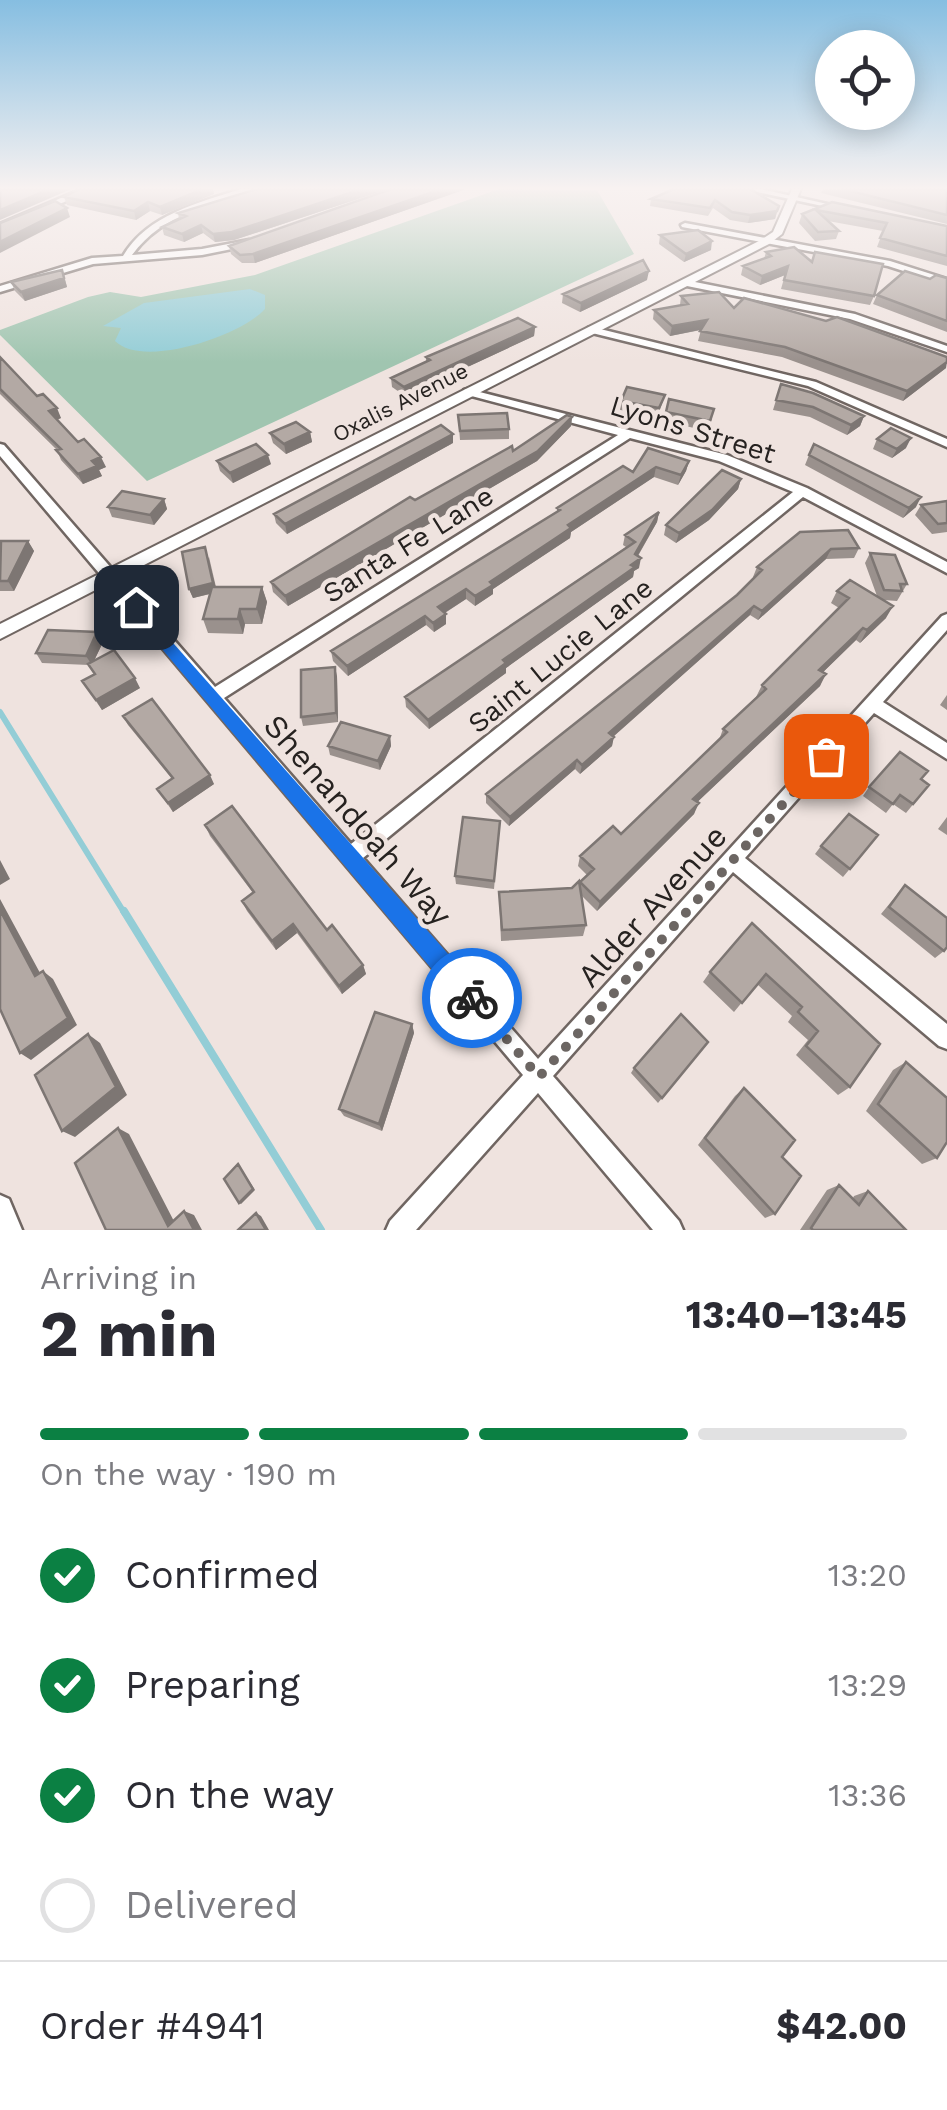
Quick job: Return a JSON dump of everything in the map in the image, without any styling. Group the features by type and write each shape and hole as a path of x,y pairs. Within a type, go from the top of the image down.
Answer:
{"street":[{"path":"127,255 133,246"},
{"path":"0,290 127,255 202,252 231,246"},
{"name":"Oxalis Avenue","path":"0,632 756,246"},
{"path":"790,246 890,264 947,282"},
{"path":"686,282 852,316 947,349"},
{"path":"592,330 812,384 947,442"},
{"name":"Lyons Street","path":"468,392 723,458 802,492 947,568"},
{"name":"Santa Fe Lane","path":"213,697 629,433"},
{"name":"Shenandoah Way","path":"0,448 670,1230"},
{"name":"Saint Lucie Lane","path":"350,857 802,492"},
{"name":"Alder Avenue","path":"399,1230 947,620"},
{"path":"872,703 947,752"},
{"path":"734,861 947,1038"},
{"path":"0,1208 9,1230"}],"green space":[{"path":"336,246 630,246 634,254 147,481 0,335 0,330 88,297 110,292 141,297 255,275"}],"water":[{"path":"250,289 265,295 265,309 235,329 192,346 147,352 128,349 115,341 121,328 103,326 144,303"}],"building":[{"path":"229,246 275,246 253,254 240,255"},
{"path":"676,246 701,246 686,254"},
{"path":"911,246 947,246 947,256"},
{"path":"794,247 812,262 815,252 883,264 874,296 784,280 788,266 762,276 743,266 771,256 766,252"},
{"path":"643,260 649,271 581,303 563,294"},
{"path":"62,270 64,278 21,292 11,282"},
{"path":"905,271 930,279 936,275 947,278 947,321 877,295"},
{"path":"719,292 734,308 744,298 826,321 837,317 947,357 947,362 907,391 785,347 700,331 707,320 672,326 654,310 688,304 681,296"},
{"path":"518,318 535,327 404,387 391,378 430,360 426,357"},
{"path":"0,357 37,396 43,394 57,408 49,411 78,442 84,439 101,457 92,461 97,466 78,474 56,450 61,449 0,389"},
{"path":"781,384 813,393 864,416 851,425 813,407 776,400"},
{"path":"627,387 665,395 659,408 621,401"},
{"path":"669,399 714,409 710,421 666,412"},
{"path":"507,413 509,429 460,431 458,415"},
{"path":"567,415 572,417 538,451 285,596 271,582 410,497 415,500 512,446 513,451"},
{"path":"296,422 310,432 284,444 270,433"},
{"path":"441,425 453,434 285,524 274,514"},
{"path":"891,428 911,438 897,449 877,439"},
{"path":"256,444 268,455 230,473 217,461"},
{"path":"814,444 921,497 909,508 809,455"},
{"path":"648,448 689,461 681,475 656,467 568,525 571,528 490,582 493,585 475,596 466,589 438,607 446,614 433,623 425,616 347,666 331,651 560,510 557,508 623,466 633,472"},
{"path":"722,470 741,479 712,510 679,533 666,525"},
{"path":"122,491 164,499 150,515 108,507"},
{"path":"947,501 947,523 938,524 921,505"},
{"path":"659,512 635,554 641,558 631,565 635,567 503,660 506,663 428,720 405,697 635,542 625,535"},
{"path":"848,530 859,548 831,549 762,611 754,606 609,733 614,737 582,765 577,760 510,817 486,794 737,595 762,570 757,567 800,532"},
{"path":"1,541 28,541 8,581 0,581"},
{"path":"205,547 213,583 189,589 182,552"},
{"path":"870,553 895,555 907,584 900,584 902,591 884,590"},
{"path":"850,580 893,606 819,670 826,674 693,799 699,803 600,902 580,882 594,869 580,856 613,826 621,834 727,732 723,729 766,689 762,685 849,598 837,591"},
{"path":"212,587 262,587 257,609 240,609 238,619 203,619"},
{"path":"48,630 97,632 86,656 36,653"},
{"path":"114,650 135,678 96,700 82,681 95,674 88,664"},
{"path":"335,667 336,713 301,717 301,670"},
{"path":"152,699 210,775 168,803 157,789 173,778 123,716"},
{"path":"341,722 390,736 378,761 328,746"},
{"path":"900,752 928,771 921,779 929,785 913,804 900,795 893,804 869,787"},
{"path":"232,806 327,930 332,925 363,965 339,986 293,924 272,941 242,901 254,892 205,825"},
{"path":"849,814 878,835 850,869 821,846"},
{"path":"463,817 500,821 494,881 455,876"},
{"path":"579,881 586,925 502,930 499,892 572,888"},
{"path":"905,885 947,918 944,951 889,907"},
{"path":"0,910 35,976 43,971 68,1018 20,1053 0,1009"},
{"path":"752,923 880,1044 850,1087 806,1046 818,1031 798,1012 802,1007 766,974 742,1003 710,972"},
{"path":"375,1012 412,1024 379,1124 339,1109"},
{"path":"681,1014 708,1042 662,1098 634,1068"},
{"path":"88,1034 116,1087 62,1131 35,1075"},
{"path":"906,1062 947,1098 947,1142 937,1158 878,1104"},
{"path":"744,1088 795,1140 782,1157 801,1176 775,1214 705,1138"},
{"path":"118,1128 168,1226 184,1211 194,1230 106,1230 75,1163"},
{"path":"238,1164 253,1189 239,1203 224,1179"},
{"path":"839,1185 859,1205 868,1191 906,1230 813,1230"},
{"path":"256,1213 266,1230 238,1230"}],"waterway":[{"path":"0,712 125,914"},
{"path":"124,911 321,1230"}],"way so far":[{"path":"472,998 539,1077 826,756"}],"route":[{"path":"136,607 472,998"}]}
